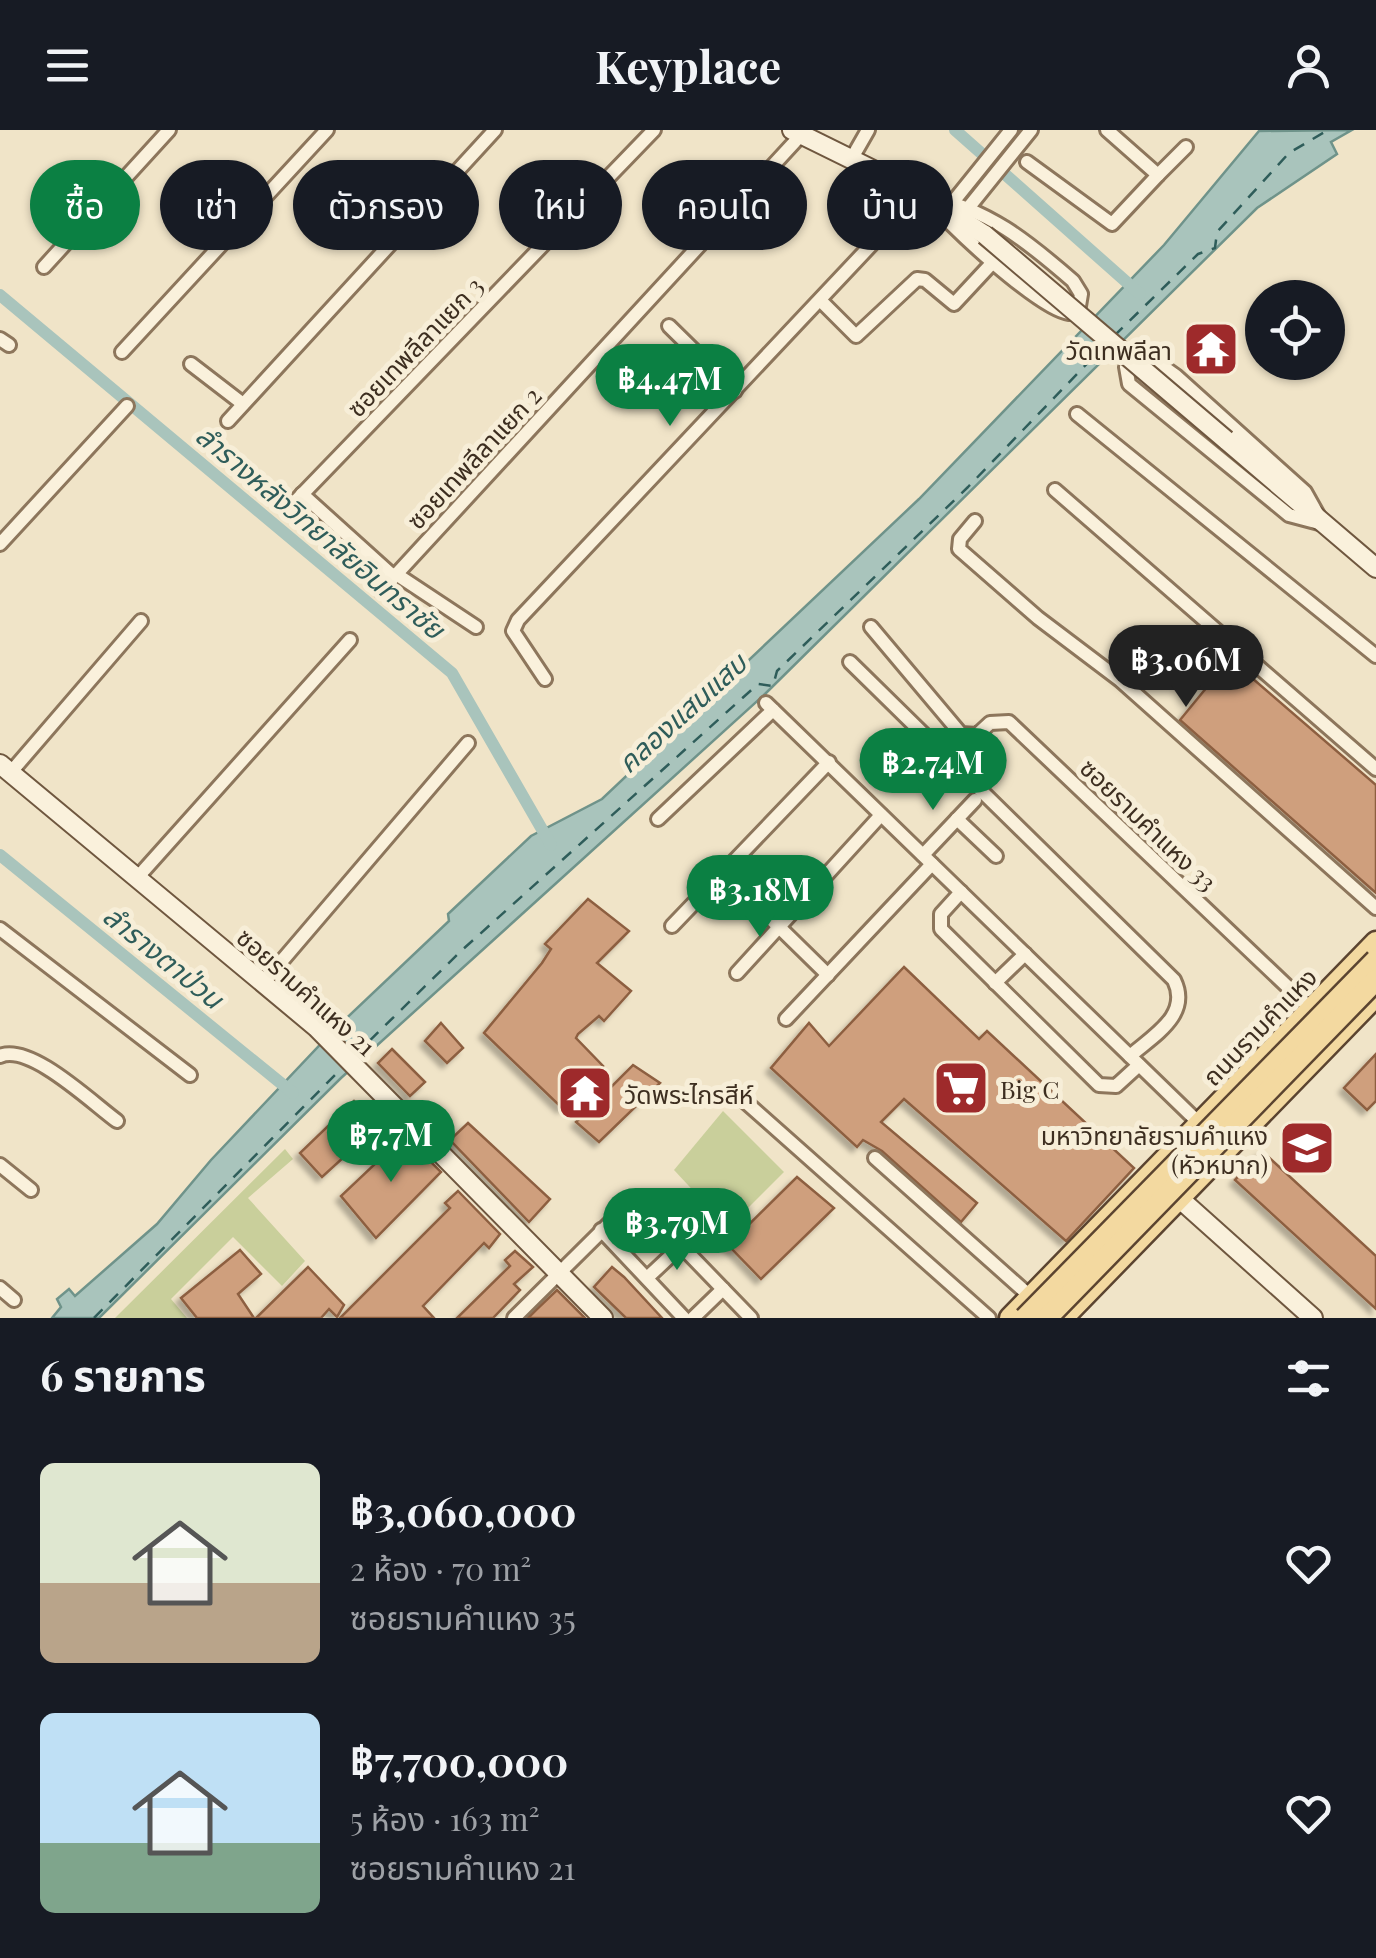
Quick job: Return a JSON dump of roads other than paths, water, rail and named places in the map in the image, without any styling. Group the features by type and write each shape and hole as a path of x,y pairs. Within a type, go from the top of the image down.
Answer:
{"main road":[{"path":"797,132 856,160"},
{"path":"953,214 1048,284 1376,568"},
{"name":"ซอยรามคำแหง 21","path":"5,768 316,1027 604,1318"},
{"name":"ถนนรามคำแหง","path":"1010,1318 1376,942"},
{"name":"ถนนรามคำแหง","path":"1026,1318 1376,960"},
{"name":"ถนนรามคำแหง","path":"1048,1318 1376,980"},
{"path":"1063,1318 1376,996"},
{"path":"1143,1180 1180,1199 1312,1318"}],"street":[{"path":"140,162 169,130"},
{"path":"122,352 327,130"},
{"path":"228,421 495,130"},
{"name":"ซอยเทพลีลาแยก 3","path":"290,506 654,130"},
{"path":"852,158 868,130"},
{"path":"969,207 1031,130"},
{"path":"1107,130 1158,175"},
{"name":"ซอยเทพลีลาแยก 2","path":"381,591 797,132"},
{"path":"953,229 1054,309 1069,313 1079,306 1081,294 1074,281 1002,223 953,202 1003,139 1012,155"},
{"path":"1027,162 1110,225 1186,147"},
{"path":"44,268 60,250"},
{"path":"545,679 516,642 513,631 518,620 870,250"},
{"path":"820,301 856,336 916,279 924,280 954,304 994,261"},
{"path":"669,326 734,391"},
{"path":"1137,357 1163,364 1305,492 1323,524 1289,515 1124,376 1126,367 1137,357"},
{"path":"191,364 243,404"},
{"path":"0,544 128,406"},
{"path":"1078,414 1376,656"},
{"path":"1055,490 1376,769"},
{"path":"302,494 395,575 476,627"},
{"path":"975,521 960,539 959,549 1038,618 1120,680 1376,908"},
{"path":"5,768 141,621"},
{"name":"ซอยรามคำแหง 33","path":"870,628 960,734 976,735 990,723 1008,722 1311,1009"},
{"path":"137,878 350,640"},
{"path":"850,662 1174,980 1181,1001 1177,1013 1116,1086 1099,1085 941,929 941,914 961,892"},
{"path":"658,820 770,707 1199,1123"},
{"path":"263,983 468,743"},
{"path":"672,926 829,762"},
{"path":"786,1020 928,860 974,800"},
{"path":"737,973 881,815"},
{"path":"957,819 996,856"},
{"path":"724,873 828,975"},
{"path":"0,928 190,1075"},
{"path":"995,984 1025,954"},
{"path":"0,1056 10,1052 29,1056 117,1121"},
{"path":"740,1098 989,1318"},
{"path":"875,1158 1031,1297"},
{"path":"0,1166 31,1190"},
{"path":"514,1318 635,1198 750,1318"},
{"path":"601,1230 684,1318"},
{"path":"647,1278 681,1246"},
{"path":"0,1288 14,1300"},
{"path":"693,1318 723,1290"}],"water":[{"path":"1352,130 1331,142 1337,154 1257,208 765,694 341,1078 99,1318 52,1318 61,1307 57,1299 69,1289 75,1296 157,1224 211,1160 334,1030 449,921 448,914 531,836 602,799 919,499 1164,245 1259,131"}],"waterway":[{"path":"955,130 1140,294"},
{"name":"ลำรางหลังวิทยาลัยอินทราชัย","path":"0,295 452,673 551,845"},
{"name":"ลำรางตาป่วน","path":"0,855 293,1093"}],"place":[{"name":"วัดเทพลีลา","path":"1211,349"},
{"name":"Big C","path":"961,1088"},
{"name":"วัดพระไกรสีห์","path":"585,1093"},
{"name":"มหาวิทยาลัยรามคำแหง (หัวหมาก)","path":"1307,1148"}],"water label":[{"name":"คลองแสนแสบ","path":"681,712"}]}
